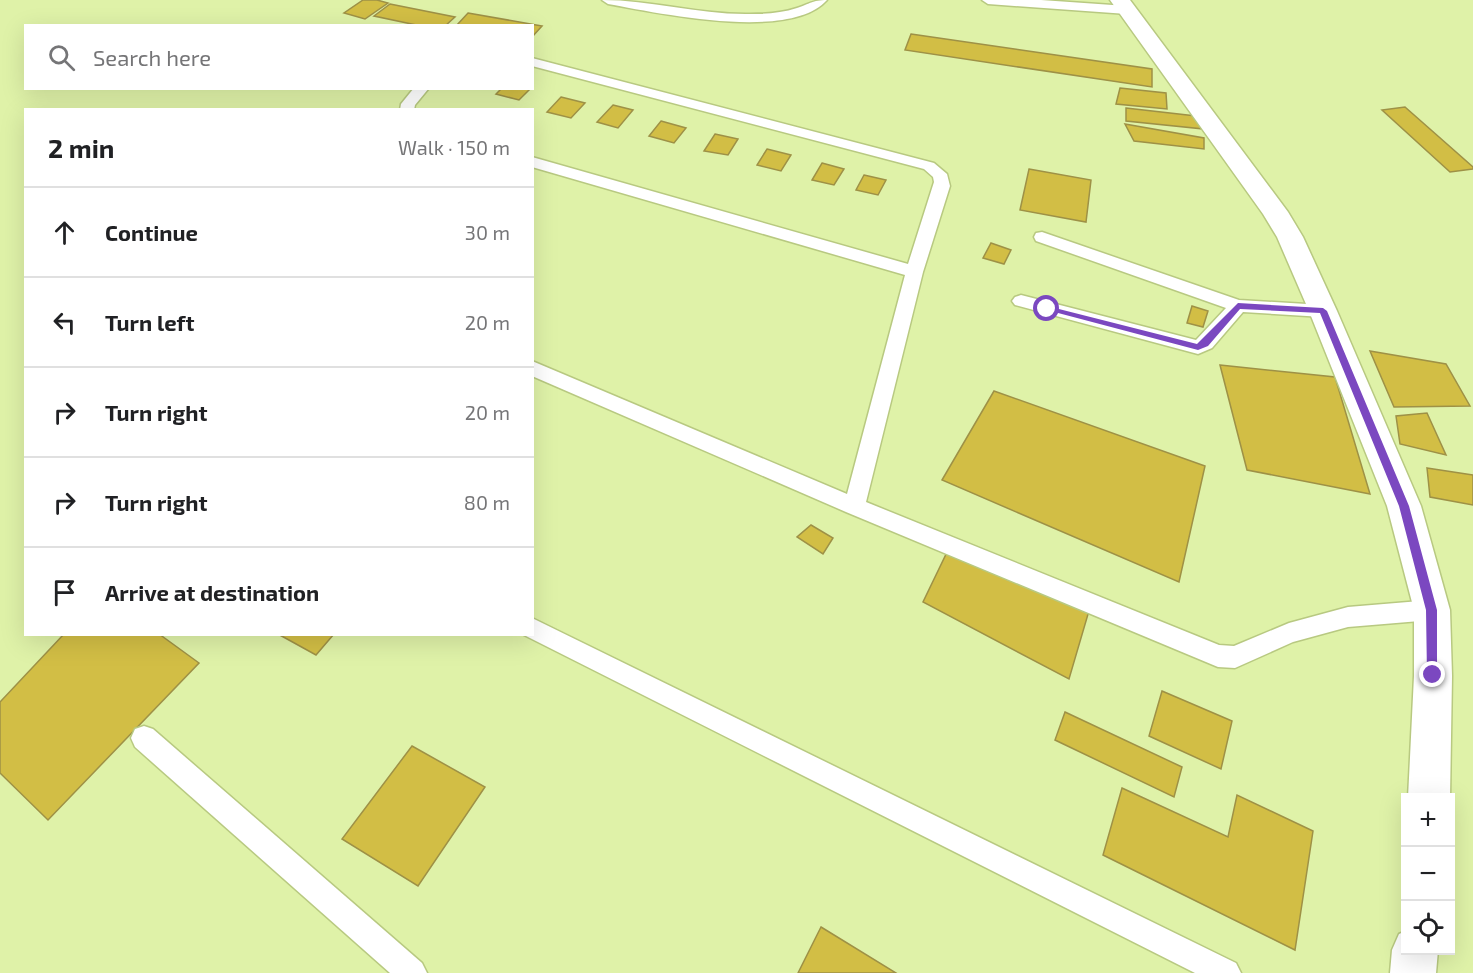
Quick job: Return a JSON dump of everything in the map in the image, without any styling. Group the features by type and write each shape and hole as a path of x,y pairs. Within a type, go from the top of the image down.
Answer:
{"street":[{"path":"1123,5 1275,212 1290,237 1404,506 1432,610 1433,675 1429,793"},
{"path":"1413,973 1415,955"}],"lane":[{"path":"608,0 716,16 750,18 795,14 813,8 821,0"},
{"path":"988,0 1123,5"},
{"path":"534,63 929,166 938,172 942,186 914,272 854,506"},
{"path":"407,108 408,104 421,90"},
{"path":"534,163 914,272"},
{"path":"1042,237 1238,306 1323,311"},
{"path":"1022,301 1198,347 1205,344 1238,306"},
{"path":"534,369 854,506 1218,656 1235,657 1289,633 1348,617 1432,610"},
{"path":"534,629 1226,973"},
{"path":"144,738 412,973"}],"building":[{"path":"363,0 388,3 365,19 344,13"},
{"path":"390,4 455,17 447,24 412,24 374,16"},
{"path":"468,13 531,24 458,24"},
{"path":"534,25 542,26 534,35"},
{"path":"911,34 1152,69 1152,87 905,50"},
{"path":"1120,88 1166,93 1167,109 1116,104"},
{"path":"500,90 529,90 519,100 496,94"},
{"path":"561,97 585,103 571,118 547,112"},
{"path":"613,105 633,110 618,128 597,122"},
{"path":"1405,107 1473,169 1450,172 1382,110"},
{"path":"1126,108 1196,116 1204,129 1126,121"},
{"path":"661,121 686,128 674,143 649,136"},
{"path":"1125,124 1204,138 1204,149 1134,141"},
{"path":"715,134 738,139 728,155 704,151"},
{"path":"767,149 791,155 781,171 757,165"},
{"path":"822,163 844,169 834,185 812,180"},
{"path":"1029,169 1091,180 1086,222 1020,210"},
{"path":"864,175 886,180 878,195 856,190"},
{"path":"991,243 1011,250 1004,264 983,258"},
{"path":"1192,306 1208,311 1203,327 1187,323"},
{"path":"1370,351 1446,364 1470,406 1394,407"},
{"path":"1220,365 1335,377 1370,494 1247,470"},
{"path":"994,391 1205,466 1179,582 942,480"},
{"path":"1427,413 1446,455 1400,444 1396,416"},
{"path":"1427,468 1473,475 1473,505 1430,497"},
{"path":"811,525 833,538 823,554 797,537"},
{"path":"950,546 1091,604 1069,679 923,602"},
{"path":"62,636 162,636 199,663 48,820 0,773 0,702"},
{"path":"282,636 332,636 316,655"},
{"path":"1162,691 1232,721 1221,769 1149,736"},
{"path":"1065,712 1182,767 1174,797 1055,740"},
{"path":"412,746 485,787 418,886 342,839"},
{"path":"1122,788 1228,837 1237,795 1313,831 1295,950 1103,855"},
{"path":"821,927 896,973 798,973"}],"route":[{"path":"1047,309 1198,347 1205,344 1238,306 1323,311 1404,506 1432,610 1433,675"}]}
